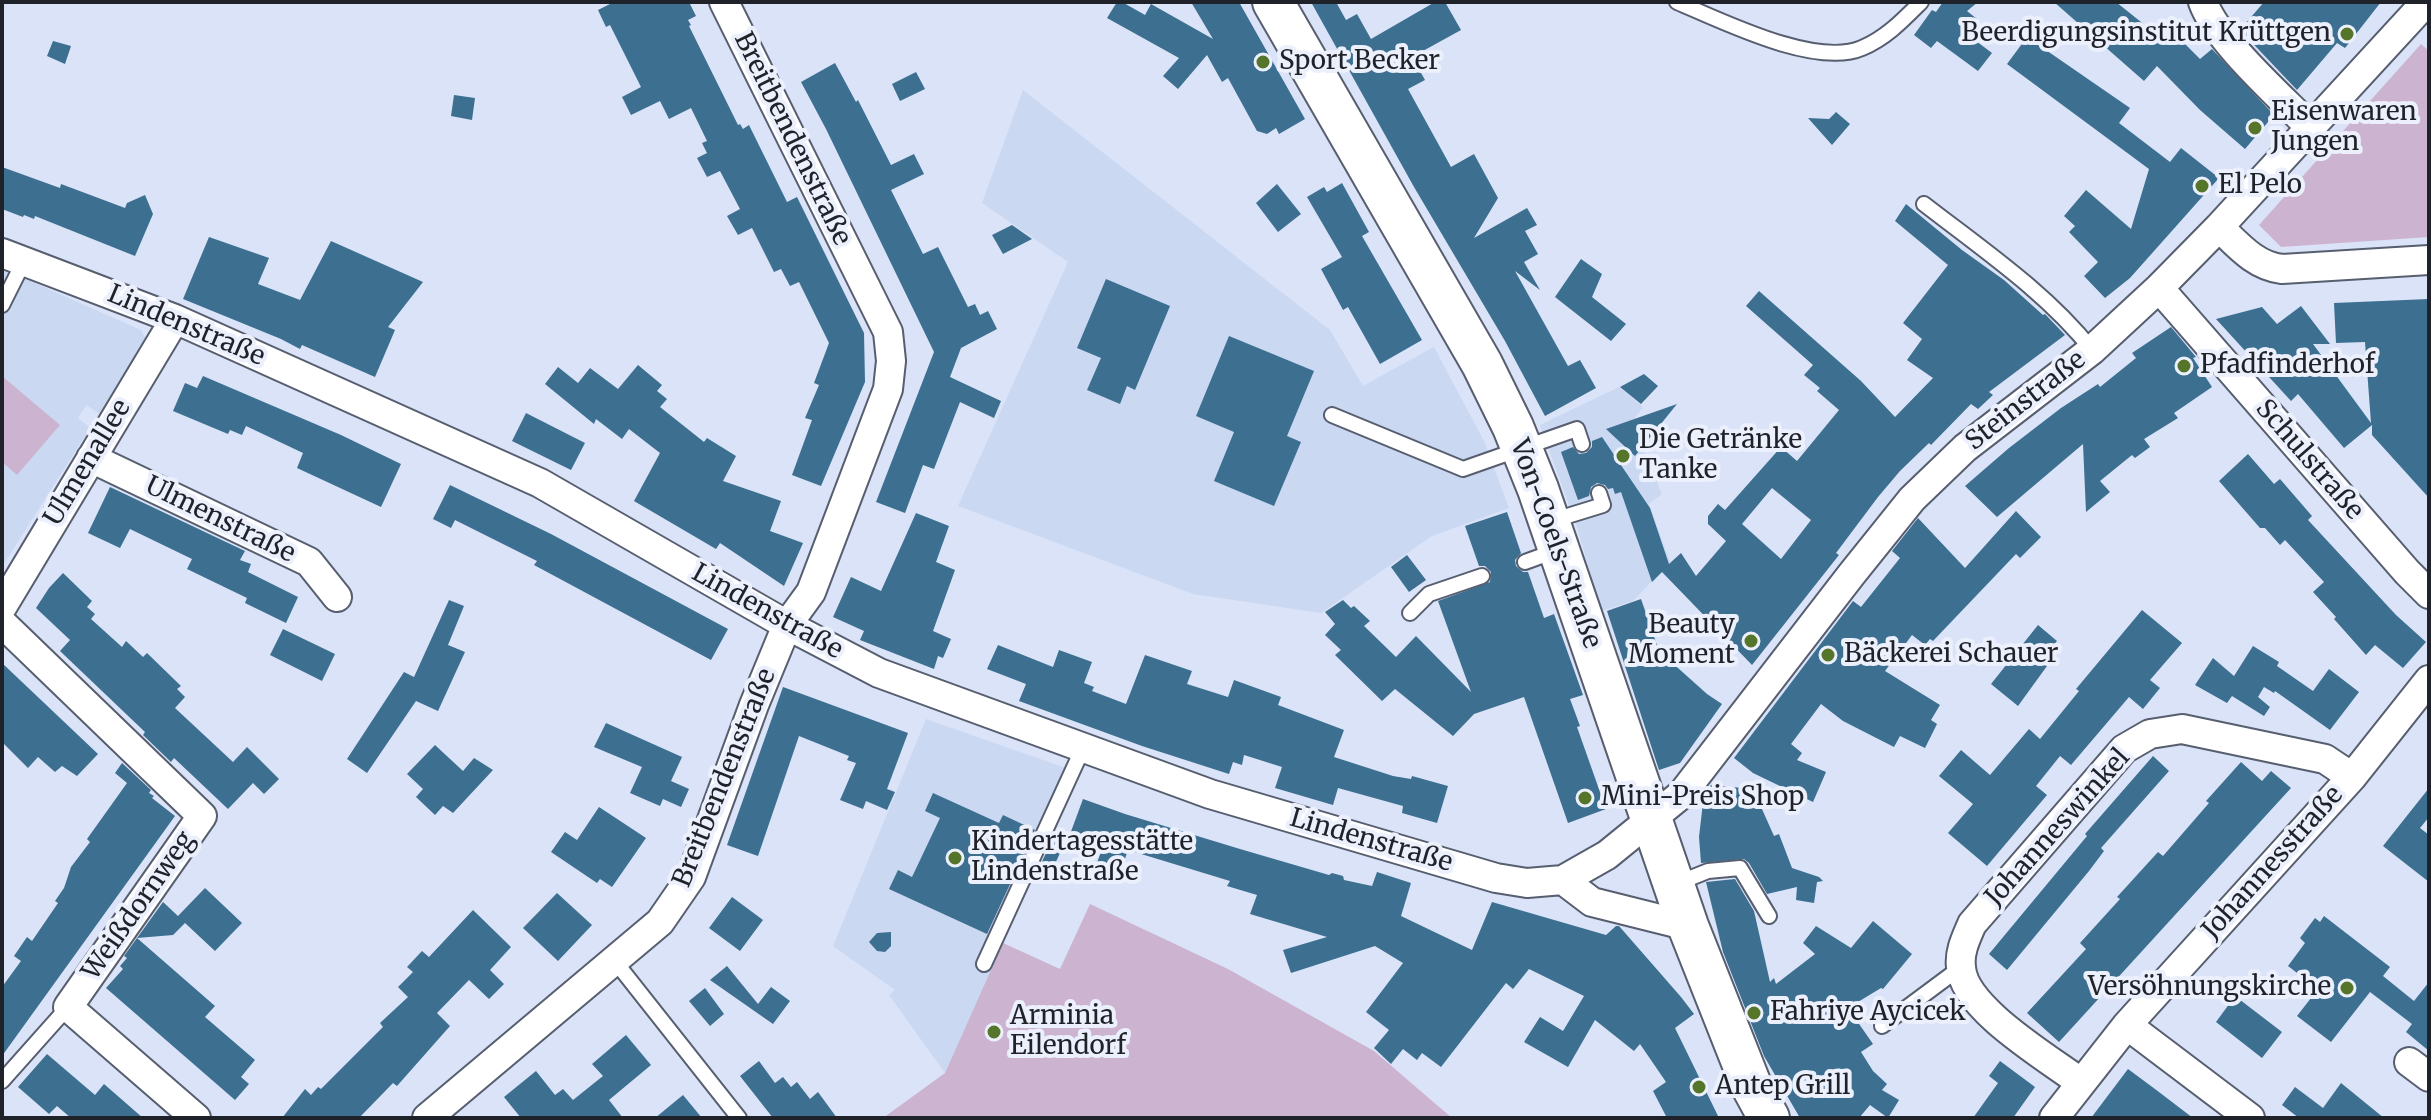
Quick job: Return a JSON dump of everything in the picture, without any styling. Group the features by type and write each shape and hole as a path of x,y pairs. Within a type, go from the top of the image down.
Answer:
{"main road":[{"name":"Von-Coels-Straße","path":"1273,2 1482,364 1522,447 1544,544 1651,821 1688,926 1751,1085 1769,1118"}],"street":[{"name":"Breitbendenstraße","path":"427,1118 660,922 691,877 754,705 787,625 811,592 888,389 891,361 888,332 724,2"},
{"path":"2203,2 2214,22 2250,66 2311,128"},
{"name":"Steinstraße","path":"1651,821 1682,794 1912,499 1965,448 2092,350 2159,288 2424,11"},
{"path":"2219,227 2256,261 2269,268 2429,260"},
{"name":"Lindenstraße","path":"13,257 175,319 540,483 787,625 879,673 1210,794 1496,878 1527,883 1563,880 1607,855 1651,821"},
{"name":"Schulstraße","path":"2159,288 2429,594"},
{"name":"Ulmenallee","path":"2,607 175,319"},
{"name":"Ulmenstraße","path":"91,458 309,562 337,597"},
{"name":"Weißdornweg","path":"2,623 202,816 68,1007 196,1118"},
{"name":"Johannesstraße","path":"2054,1118 2127,1025 2352,777 2429,680"},
{"name":"Johanneswinkel","path":"1960,968 1962,947 1972,924 2124,749 2150,734 2182,729 2325,759 2352,777"},
{"path":"1563,880 1592,902 1688,926"},
{"path":"1960,968 1969,991 1989,1014 2080,1082"},
{"path":"2127,1025 2250,1118"}],"lane":[{"path":"1677,2 1777,42 1824,53 1860,49 1889,33 1921,2"},
{"path":"1924,204 2005,267 2074,328 2092,350"},
{"path":"2,305 13,257"},
{"path":"1332,415 1463,469 1577,429 1582,444"},
{"path":"1544,544 1603,505 1599,493"},
{"path":"1410,613 1429,594 1482,576"},
{"path":"984,964 1083,748"},
{"path":"1674,885 1708,871 1740,868 1769,916"},
{"path":"614,960 739,1118"},
{"path":"1882,1026 1960,968"},
{"path":"2,1081 68,1007"}],"shaded area":[{"path":"2421,44 2429,51 2429,237 2281,247 2259,225"},
{"path":"1023,90 1330,330 1363,386 1434,347 1484,441 1509,508 1432,536 1321,613 1193,594 958,506 1068,262 982,203"},
{"path":"3,269 141,330 145,337 100,414 86,405 78,418 90,428 2,567"},
{"path":"2,376 60,425 17,475 2,462"},
{"path":"1619,387 1643,407 1632,422 1662,494 1649,504 1670,562 1633,601 1601,611 1578,530 1540,425"},
{"name":"Kindertagesstätte Lindenstraße","path":"926,719 1080,773 945,1073 889,995 895,990 833,946"},
{"path":"1090,904 1228,969 1374,1051 1452,1118 883,1118 945,1073 1003,943 1060,969"}],"building":[{"path":"614,2 689,2 696,16 688,20 689,26 738,125 743,129 749,125 787,202 797,197 864,333 865,382 821,486 792,475 812,420 805,418 819,385 814,383 829,343 799,282 790,286 781,269 774,272 752,228 738,235 727,216 740,209 720,171 707,177 697,158 707,153 702,143 707,141 691,108 669,119 660,101 631,115 622,97 641,87 610,25 606,27 598,10"},
{"path":"1117,2 1145,15 1151,4 1213,39 1191,2 1239,2 1305,119 1279,134 1276,128 1267,134 1257,131 1228,78 1222,82 1207,55 1178,89 1163,76 1179,58 1107,18"},
{"path":"1311,2 1336,2 1346,20 1357,14 1371,39 1435,2 1445,2 1461,30 1412,57 1425,80 1408,89 1451,167 1474,154 1498,198 1474,238 1527,208 1537,225 1525,231 1538,254 1524,262 1540,290 1515,271 1568,366 1580,360 1596,388 1545,416"},
{"path":"1943,2 1978,2 1967,11 1977,19 1968,35 1992,53 1978,71 1937,41 1931,48 1914,35 1932,10 1936,12"},
{"path":"2054,2 2116,2 2166,42 2174,33 2200,59 2212,49 2274,115 2245,149 2200,110 2157,66 2144,81"},
{"path":"2264,2 2381,2 2345,48 2337,43 2297,90 2240,30"},
{"path":"2027,37 2130,108 2119,123 2170,162 2181,148 2219,178 2130,278 2105,298 2084,276 2098,262 2069,232 2075,226 2064,216 2086,190 2131,229 2149,169 2007,64"},
{"path":"53,41 71,46 65,64 47,56"},
{"path":"835,63 891,165 914,154 924,174 891,190 923,254 938,247 968,307 975,304 980,315 988,311 997,329 961,348 950,377 1001,401 994,418 960,402 934,469 923,465 905,513 876,502 934,352 801,82"},
{"path":"916,72 925,89 900,101 892,84"},
{"path":"454,95 475,98 472,120 451,116"},
{"path":"1836,112 1850,124 1832,145 1808,118 1829,119"},
{"path":"2,167 60,188 61,184 125,208 127,203 145,195 153,214 135,256 35,216 34,219 23,217 2,209"},
{"path":"1342,183 1369,232 1362,236 1422,340 1380,364 1348,307 1343,310 1321,269 1342,257 1307,197 1324,187 1327,192"},
{"path":"1277,184 1301,214 1278,232 1256,203"},
{"path":"1906,204 2004,280 2065,335 1989,392 1993,395 1978,409 1971,404 1900,471 1836,553 1839,555 1752,665 1662,572 1652,582 1621,492 1615,494 1613,488 1608,489 1597,483 1591,487 1589,496 1578,500 1561,452 1573,447 1579,454 1586,453 1592,447 1592,441 1602,437 1650,508 1669,564 1681,553 1696,576 1726,541 1708,524 1708,516 1718,504 1725,510 1781,447 1797,461 1839,410 1804,375 1813,365 1746,306 1759,291 1861,381 1895,417 1933,378 1907,360 1922,339 1903,323 1948,265 1895,221","holes":["1772,488 1811,520 1781,559 1742,524"]},
{"path":"1012,225 1032,239 1003,254 992,235"},
{"path":"209,237 269,258 258,284 300,300 331,241 423,282 388,327 395,330 375,377 183,299"},
{"path":"1581,259 1602,274 1592,297 1626,324 1611,341 1555,297"},
{"path":"1106,279 1170,306 1135,390 1127,386 1120,404 1087,390 1101,358 1077,348"},
{"path":"2429,299 2429,498 2372,435 2372,425 2344,448 2298,394 2291,401 2216,319 2262,307 2277,324 2301,306 2330,344 2313,344 2371,423 2365,342 2336,343 2334,303"},
{"path":"2171,327 2196,357 2193,358 2212,387 2174,413 2178,418 2144,439 2150,447 2135,458 2132,455 2100,481 2110,492 2086,512 2083,444 1997,517 1965,486 2061,408 2098,384 2100,387 2136,358 2132,353"},
{"path":"1229,336 1314,371 1287,436 1301,442 1274,506 1214,481 1234,432 1196,416"},
{"path":"638,365 662,385 657,391 667,399 660,407 704,442 707,438 736,456 723,481 781,501 770,531 803,543 784,586 720,543 716,549 634,501 660,453 629,429 622,439 596,419 594,424 545,384 558,367 578,383 590,368 618,389"},
{"path":"1644,374 1658,386 1641,404 1620,387"},
{"path":"203,376 401,464 381,507 297,468 303,453 246,426 242,435 230,430 228,434 173,411 185,383 197,388"},
{"path":"1677,404 1635,456 1606,429"},
{"path":"526,413 585,443 571,470 512,441"},
{"path":"2248,454 2274,484 2280,479 2312,516 2308,520 2396,615 2426,642 2403,668 2375,645 2366,655 2313,592 2324,582 2285,540 2280,545 2265,528 2260,528 2219,481"},
{"path":"450,485 551,534 728,629 711,660 534,565 537,561 455,520 451,528 433,519"},
{"path":"110,487 245,551 240,560 251,564 248,572 298,597 286,623 245,603 247,598 187,569 192,559 130,529 120,548 88,533"},
{"path":"2016,511 2041,537 2020,558 2016,554 1933,641 1930,639 1925,645 1912,635 1885,671 1940,705 1931,720 1937,724 1925,748 1900,736 1894,747 1843,721 1821,704 1791,744 1802,753 1797,760 1826,772 1813,802 1753,773 1734,758 1853,601 1861,607 1900,558 1892,551 1918,518 1965,568"},
{"path":"1507,512 1521,553 1515,560 1516,566 1528,572 1544,618 1554,614 1583,695 1570,699 1606,809 1568,823 1524,697 1474,714 1453,736 1395,689 1382,701 1335,655 1341,650 1325,635 1335,624 1325,612 1343,600 1370,621 1364,626 1396,657 1416,636 1471,692 1438,601 1490,582 1491,572 1485,566 1479,566 1465,526"},
{"path":"916,513 949,526 936,562 955,570 933,631 951,639 943,658 938,656 934,669 860,640 864,631 833,617 851,577 881,591"},
{"path":"1407,555 1426,580 1409,592 1391,567"},
{"path":"63,573 92,601 87,607 95,614 91,619 122,647 126,641 143,657 147,653 181,686 177,689 185,697 175,708 233,762 247,747 279,779 264,794 253,783 228,809 174,758 171,762 143,735 145,732 60,651 70,640 36,608"},
{"path":"1641,599 1659,651 1722,704 1680,763 1659,770 1607,611"},
{"path":"449,600 464,606 448,645 465,652 438,711 416,701 367,773 347,759 404,672 414,677"},
{"path":"2142,610 2182,643 2150,680 2160,688 2143,709 2129,697 2071,765 2060,756 2036,786 2047,795 1987,866 1948,833 1973,804 1939,776 1961,750 1990,775 2029,729 2040,739 2079,691 2076,689"},
{"path":"2038,625 2057,641 2049,650 2055,655 2018,706 1991,684"},
{"path":"283,629 335,654 322,681 270,655"},
{"path":"998,645 1053,667 1059,650 1092,662 1084,683 1094,687 1092,691 1126,704 1145,655 1192,671 1187,684 1228,697 1234,680 1281,697 1278,705 1344,730 1334,757 1393,776 1411,779 1412,776 1448,786 1437,823 1402,813 1403,806 1338,788 1333,805 1275,788 1282,767 1244,755 1242,765 1233,762 1229,774 1019,701 1026,684 987,669"},
{"path":"2253,646 2279,662 2277,666 2313,691 2329,669 2359,692 2330,730 2275,691 2264,687 2258,697 2270,707 2264,716 2232,696 2227,703 2195,685 2213,658 2234,676"},
{"path":"2,663 98,754 77,776 62,766 55,772 38,757 28,768 2,742"},
{"path":"783,687 908,733 887,789 895,792 887,810 866,801 863,809 840,800 856,763 847,760 849,756 799,736 758,856 727,845"},
{"path":"606,723 682,757 671,781 689,789 681,807 663,799 660,806 630,793 642,767 594,747"},
{"path":"435,745 463,771 474,758 493,770 453,813 443,806 435,815 416,797 423,789 407,774"},
{"path":"2153,756 2169,771 2101,848 2104,851 2089,871 2007,970 1989,954 2087,836 2085,834"},
{"path":"2241,762 2262,781 2271,771 2291,788 2059,1042 2027,1013 2086,949 2080,943 2120,899 2117,897 2158,852 2163,856"},
{"path":"122,763 151,790 152,798 175,816 2,1056 2,987 21,961 14,956 27,937 32,941 58,903 55,901 64,888 71,867 90,842 87,839 127,783 115,773"},
{"path":"1711,785 1753,789 1774,836 1779,834 1792,868 1823,881 1817,882 1814,903 1796,900 1797,887 1767,894 1744,859 1701,863 1699,837 1704,794"},
{"path":"2429,788 2429,817 2420,828 2429,835 2429,882 2383,846"},
{"path":"933,793 999,823 1003,815 1035,830 987,934 889,889 898,870 912,877 940,818 925,811"},
{"path":"1083,799 1240,849 1329,875 1343,876 1344,880 1372,886 1377,872 1411,883 1401,916 1472,950 1492,902 1606,935 1619,926 1694,1014 1675,1028 1719,1118 1667,1118 1653,1091 1666,1082 1640,1044 1634,1051 1595,1020 1568,1067 1524,1042 1540,1017 1563,1031 1584,996 1529,969 1513,989 1506,983 1441,1067 1422,1053 1417,1060 1403,1049 1391,1064 1374,1048 1389,1030 1366,1012 1403,963 1375,946 1291,973 1283,950 1327,937 1250,914 1257,895 1227,886 1230,881 1128,850 1118,879 1094,871 1102,849 1069,837"},
{"path":"599,807 646,838 612,887 600,879 597,883 551,852 565,832 577,840"},
{"path":"1053,838 1064,844 1051,873 1039,868"},
{"path":"1735,879 1754,911 1770,982 1774,978 1776,984 1815,954 1803,943 1816,926 1851,948 1873,921 1912,954 1883,989 1848,1008 1873,1044 1861,1052 1873,1071 1887,1084 1882,1090 1899,1100 1888,1118 1870,1105 1859,1118 1800,1118 1764,1056 1723,952 1706,882"},
{"path":"205,888 242,923 215,951 185,923 173,935 137,938 163,902 178,916"},
{"path":"557,893 592,925 558,961 523,928"},
{"path":"732,897 763,920 740,951 709,928"},
{"path":"473,910 511,947 490,970 504,984 489,999 469,980 437,1013 450,1026 397,1086 393,1083 359,1118 282,1118 305,1089 311,1095 318,1087 321,1089 383,1027 380,1023 408,997 398,987 413,972 407,967 422,951 429,957"},
{"name":"Versöhnungskirche","path":"2324,916 2390,967 2383,976 2414,1001 2429,982 2429,1051 2406,1032 2412,1024 2370,992 2331,1042 2297,1016 2318,989 2288,966 2305,943 2300,938 2315,918 2320,922"},
{"path":"891,932 891,946 885,952 877,951 869,942 877,933"},
{"path":"137,938 215,1006 205,1017 255,1060 241,1077 249,1084 235,1100 106,988 123,969 120,966 127,958 124,956"},
{"path":"727,966 758,1004 771,987 790,1001 773,1024 710,980"},
{"path":"705,988 724,1014 710,1026 689,1001"},
{"path":"2235,996 2282,1032 2262,1058 2216,1022"},
{"path":"626,1035 651,1065 609,1100 623,1118 521,1118 504,1097 536,1071 555,1095 563,1089 573,1100 603,1076 592,1064"},
{"path":"47,1054 95,1095 104,1084 143,1118 71,1118 57,1106 49,1114 18,1087"},
{"path":"759,1061 775,1083 783,1077 791,1087 797,1082 810,1099 818,1092 837,1118 773,1118 740,1076"},
{"path":"2000,1061 2035,1087 2013,1118 1973,1118 1998,1083 1989,1076"},
{"path":"2128,1069 2155,1089 2193,1118 2091,1118"},
{"path":"2341,1083 2384,1118 2299,1118 2282,1105 2295,1087 2323,1108"},
{"path":"683,1095 702,1118 655,1118"}],"place":[{"name":"Beerdigungsinstitut Krüttgen","path":"2347,34"},
{"name":"Sport Becker","path":"1263,62"},
{"name":"Eisenwaren Jungen","path":"2255,128"},
{"name":"El Pelo","path":"2202,186"},
{"name":"Pfadfinderhof","path":"2184,366"},
{"name":"Die Getränke Tanke","path":"1623,456"},
{"name":"Beauty Moment","path":"1751,641"},
{"name":"Bäckerei Schauer","path":"1828,655"},
{"name":"Mini-Preis Shop","path":"1585,798"},
{"name":"Kindertagesstätte Lindenstraße","path":"955,858"},
{"name":"Versöhnungskirche","path":"2347,988"},
{"name":"Fahriye Aycicek","path":"1754,1013"},
{"name":"Arminia Eilendorf","path":"994,1032"},
{"name":"Antep Grill","path":"1699,1087"}]}
